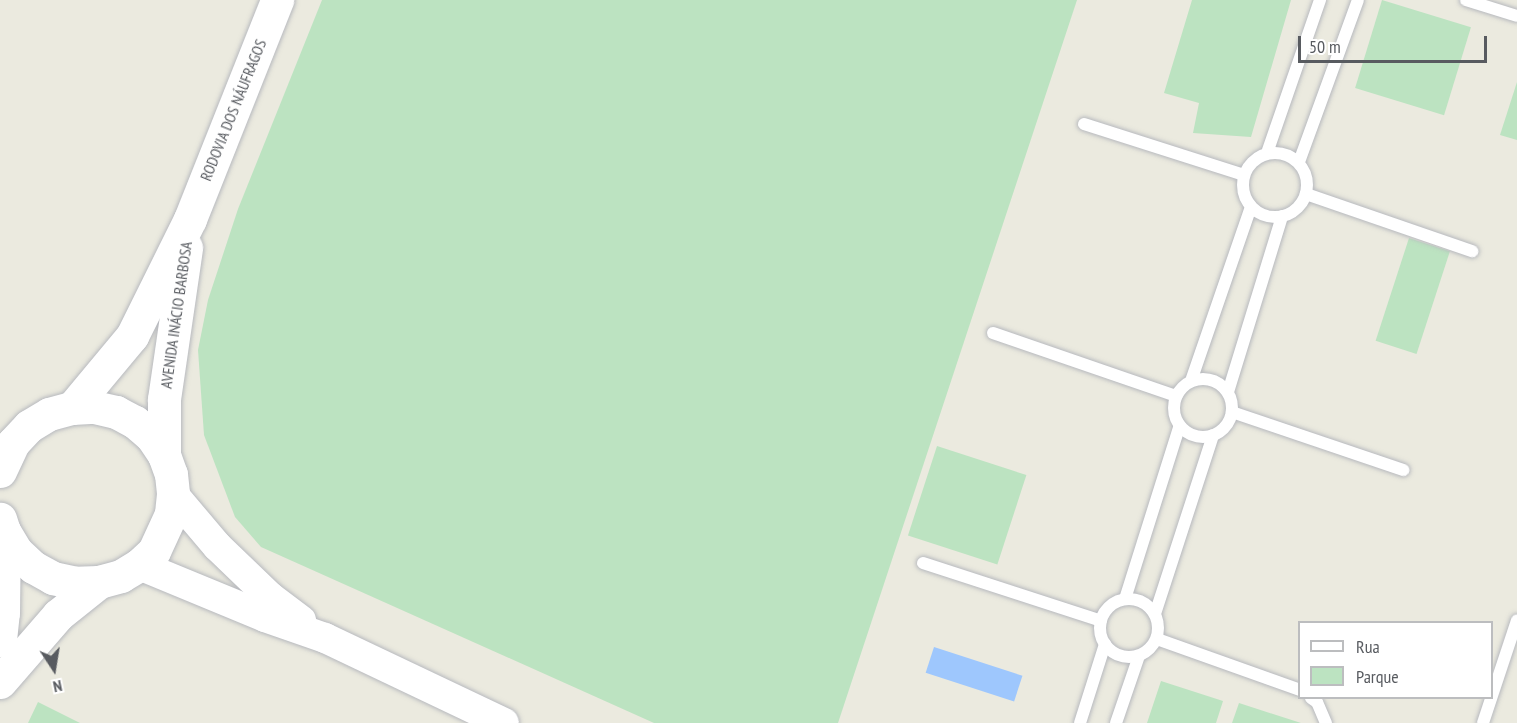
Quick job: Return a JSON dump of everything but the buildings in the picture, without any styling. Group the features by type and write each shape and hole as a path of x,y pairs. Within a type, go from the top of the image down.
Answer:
{"main road":[{"name":"RODOVIA DOS NÁUFRAGOS","path":"190,219 277,0"},
{"name":"AVENIDA INÁCIO BARBOSA","path":"72,408 132,336 190,219"},
{"name":"AVENIDA INÁCIO BARBOSA","path":"164,455 164,399 190,219"},
{"path":"0,471 13,443 29,426 49,414 72,408 94,407 116,412 135,422 152,437 164,455 171,474 173,494 171,514 165,533 154,551 139,565 120,576 99,582 76,583 54,578 33,567 16,551 2,525"},
{"path":"0,640 3,613 2,525"},
{"path":"0,682 58,615 99,582"}],"street":[{"path":"173,494 217,546 270,597 325,638"},
{"path":"139,565 265,617 325,638 504,723"}],"lane":[{"path":"1267,153 1320,0"},
{"path":"1299,162 1358,0"},
{"path":"1466,0 1517,16"},
{"path":"1084,124 1244,175"},
{"path":"1267,153 1284,153 1299,162 1308,183 1306,194 1298,208 1282,216 1271,217 1251,207 1242,187 1249,165 1267,153"},
{"path":"1306,194 1472,251"},
{"path":"1191,381 1207,379 1223,386 1232,400 1232,412 1226,426 1213,435 1194,435 1180,425 1174,410 1176,396 1191,381 1251,207"},
{"path":"1228,392 1282,216"},
{"path":"993,333 1176,396"},
{"path":"1232,412 1403,470"},
{"path":"1125,599 1180,425"},
{"path":"1155,614 1142,602 1125,599 1110,606 1101,621 1101,636 1105,645 1120,656 1139,656 1153,647 1159,631 1155,614 1213,435"},
{"path":"922,563 1101,621"},
{"path":"1493,693 1517,620"},
{"path":"1157,639 1298,690"},
{"path":"1080,723 1105,645"},
{"path":"1116,723 1139,656"},
{"path":"1312,699 1317,702 1326,723"},
{"path":"1483,723 1491,699"}],"green space":[{"path":"322,0 1077,0 838,723 654,723 261,547 235,517 204,435 198,350 208,300 238,209"},
{"path":"1192,0 1291,0 1251,137 1193,133 1199,103 1164,93"},
{"path":"1382,0 1471,27 1444,115 1355,88"},
{"path":"1517,82 1517,140 1500,135"},
{"path":"1409,238 1450,251 1417,354 1376,341"},
{"path":"937,446 1026,475 997,564 908,535"},
{"path":"1161,681 1223,701 1216,723 1147,723"},
{"path":"38,702 80,723 28,723"},
{"path":"1239,703 1301,723 1232,723"}],"water":[{"path":"934,647 1022,676 1014,701 926,673"}]}
